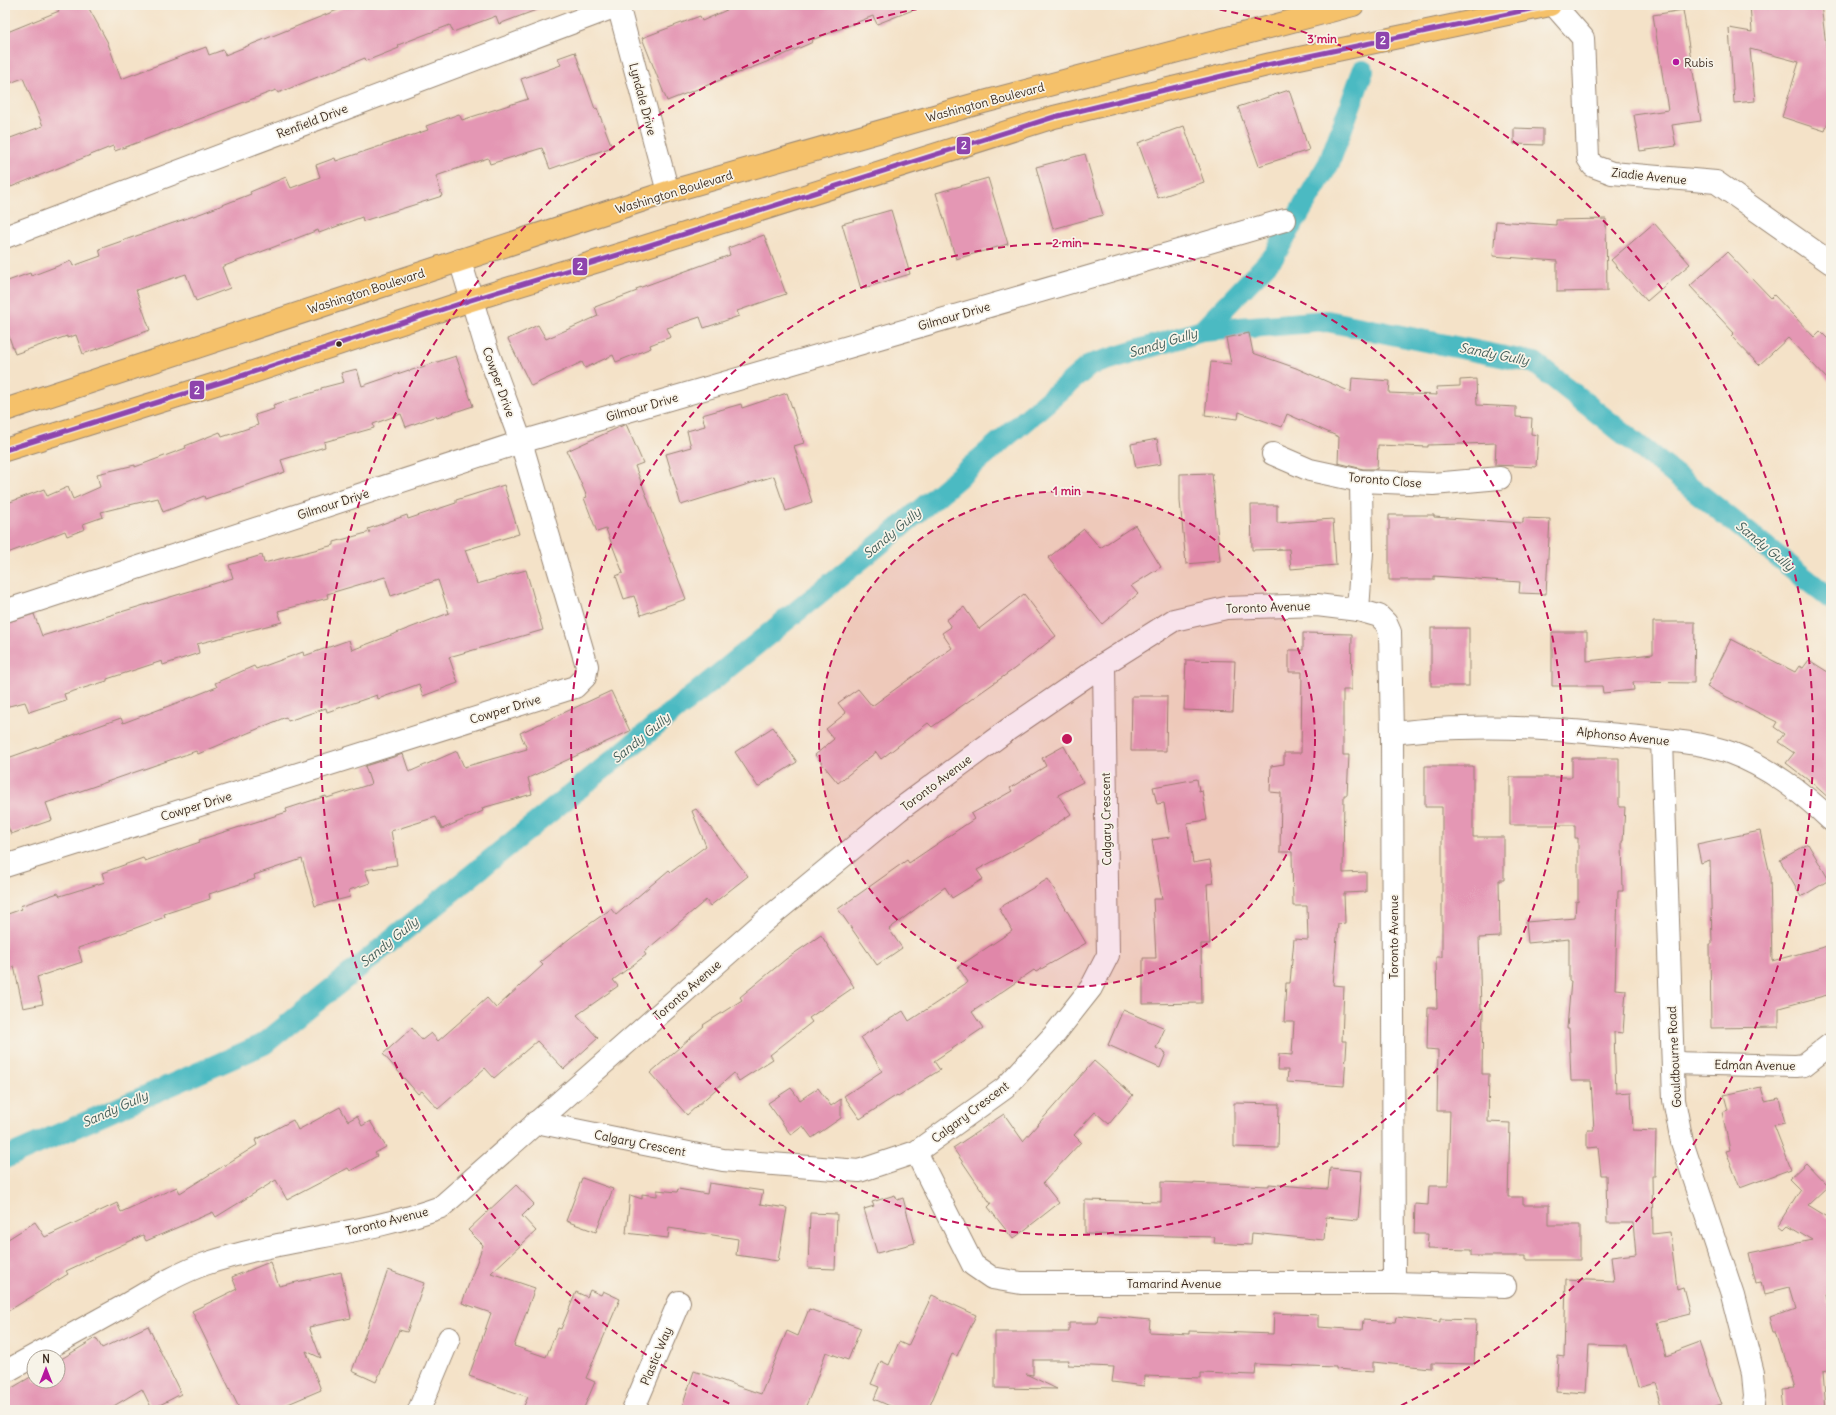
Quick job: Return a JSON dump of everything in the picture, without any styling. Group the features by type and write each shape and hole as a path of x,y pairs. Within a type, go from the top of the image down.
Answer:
{"highway":[{"name":"Washington Boulevard","path":"5,410 668,192 976,104 1353,5"},
{"path":"5,450 227,380 471,300 1054,117 1271,64 1550,5"}],"street":[{"name":"Lyndale Drive","path":"618,5 668,192"},
{"name":"Renfield Drive","path":"5,238 618,5"},
{"name":"Ziadie Avenue","path":"1554,5 1583,38 1588,158 1593,166 1604,171 1624,174 1716,182 1831,263"},
{"name":"Gilmour Drive","path":"5,612 521,442 1285,220"},
{"name":"Cowper Drive","path":"5,866 575,687 585,677 587,666 521,442 471,300 460,260"},
{"name":"Toronto Close","path":"1273,454 1310,470 1361,480 1433,484 1500,478"},
{"path":"1358,610 1362,553 1361,480"},
{"name":"Toronto Avenue","path":"5,1372 154,1289 204,1265 257,1249 370,1227 422,1214 441,1207 767,919 899,810 1009,729 1104,664 1174,620 1226,608 1317,606 1358,610 1379,616 1386,623 1390,632 1392,733 1394,1283"},
{"name":"Calgary Crescent","path":"536,1122 723,1160 859,1171 916,1152 1005,1088 1054,1035 1091,988 1108,955 1104,664"},
{"name":"Alphonso Avenue","path":"1392,733 1460,728 1529,728 1597,732 1698,744 1732,753 1775,775 1815,805 1831,820"},
{"name":"Gouldbourne Road","path":"1662,740 1674,1100 1682,1142 1735,1302 1753,1373 1755,1395 1753,1410"},
{"name":"Edman Avenue","path":"1673,1063 1796,1066 1804,1065 1831,1044"},
{"name":"Tamarind Avenue","path":"916,1152 973,1265 992,1278 1020,1283 1394,1283 1505,1286"},
{"name":"Plastic Way","path":"633,1410 679,1302"},
{"path":"419,1410 449,1338"}],"building":[{"path":"55,5 87,5 107,41 121,79 206,47 209,55 223,50 225,55 350,5 544,5 544,7 499,24 496,16 453,32 450,25 398,45 399,48 366,61 365,58 278,93 276,90 115,151 113,146 11,187 5,171 5,140 43,126 23,78 5,85 5,33 59,11"},
{"path":"738,5 923,6 877,24 873,16 812,40 813,42 774,59 667,101 642,38 700,16 702,21"},
{"path":"1750,5 1821,5 1827,53 1831,55 1831,112 1825,131 1782,117 1799,62 1750,49 1755,101 1734,103 1729,28 1752,32"},
{"name":"Rubis","path":"1683,10 1701,121 1672,125 1676,146 1640,151 1634,115 1668,110 1653,15"},
{"path":"575,52 595,109 597,108 612,147 550,169 542,148 490,164 488,158 436,176 442,196 363,221 362,217 319,233 318,230 222,267 230,288 196,301 186,274 136,290 150,330 83,354 76,335 67,338 67,336 15,354 5,325 5,282 30,273 31,276 71,261 73,266 101,256 99,249 202,213 251,194 250,192 286,177 291,188 320,177 316,165 335,158 336,161 428,130 426,126 459,114 462,120 528,99 521,79 561,65 558,58"},
{"path":"1289,90 1309,150 1259,166 1238,107"},
{"path":"1184,126 1204,182 1158,198 1138,143"},
{"path":"1514,128 1543,129 1543,145 1514,144"},
{"path":"1085,154 1103,215 1053,229 1036,167"},
{"path":"988,178 1008,244 956,259 936,193"},
{"path":"891,210 910,274 861,289 842,224"},
{"path":"1606,219 1607,291 1557,292 1557,261 1493,256 1496,221 1556,225 1556,220"},
{"path":"1654,223 1690,264 1647,301 1611,260"},
{"path":"764,235 786,294 737,311 739,316 704,328 700,317 667,328 671,337 650,345 651,348 616,362 613,355 585,368 582,362 531,386 508,339 538,325 546,339 598,316 595,307 637,291 636,289 730,255 728,248"},
{"path":"1727,252 1771,298 1774,295 1814,337 1820,331 1831,342 1831,383 1788,338 1759,365 1731,336 1734,333 1690,286"},
{"path":"1249,333 1253,353 1296,368 1351,392 1352,378 1390,381 1389,393 1437,395 1436,387 1460,386 1460,380 1476,379 1477,405 1516,407 1516,417 1532,418 1531,434 1538,435 1536,467 1495,465 1496,443 1428,445 1428,447 1378,445 1377,469 1363,469 1338,463 1339,437 1287,414 1282,427 1239,412 1238,419 1205,415 1211,362 1231,364 1226,338"},
{"path":"456,356 473,406 437,418 436,416 406,427 401,414 373,424 374,428 324,442 325,447 281,460 285,472 205,499 204,496 163,512 158,498 101,512 103,517 83,524 85,529 67,536 65,531 5,554 5,504 44,489 47,496 68,487 73,499 100,487 97,474 135,465 135,467 186,448 185,446 220,432 222,437 258,425 255,415 274,409 273,405 321,390 321,388 344,382 341,373 357,369 362,386"},
{"path":"787,393 804,443 794,446 812,502 786,511 774,476 681,505 666,454 691,447 687,431 705,426 702,415 741,404 742,408"},
{"path":"626,424 643,463 635,466 686,599 641,615 634,596 624,599 616,576 623,573 606,529 597,532 584,498 587,497 567,451"},
{"path":"1157,439 1161,464 1136,468 1131,444"},
{"path":"1212,473 1220,561 1186,564 1180,501 1180,474"},
{"path":"504,485 519,534 465,550 477,584 526,570 543,630 449,657 458,683 423,696 419,684 378,699 377,695 327,712 326,708 288,721 286,717 198,754 196,751 46,803 52,820 11,834 5,819 5,759 121,718 123,723 182,701 217,687 215,683 254,666 256,669 303,652 304,656 349,640 352,650 449,613 438,580 391,596 385,577 327,594 328,598 278,611 282,622 197,644 199,653 163,665 162,661 107,679 107,681 64,694 66,700 29,712 25,702 5,707 5,623 34,614 42,636 233,578 229,565 262,555 264,563 334,545 334,542 370,532 368,529 407,515 408,519 456,503 456,500"},
{"path":"1251,505 1277,505 1277,523 1333,519 1336,565 1291,569 1289,549 1252,550"},
{"path":"1389,515 1434,515 1434,517 1523,523 1523,518 1550,519 1546,594 1519,593 1520,582 1434,576 1434,580 1389,580"},
{"path":"1135,525 1161,567 1131,586 1138,594 1102,624 1048,558 1084,529 1100,548"},
{"path":"1024,594 1056,636 1014,669 932,727 928,723 881,759 876,752 838,783 815,755 834,739 826,729 846,713 838,703 858,689 872,706 952,648 942,633 951,627 946,620 964,607 979,629"},
{"path":"1653,622 1695,622 1694,683 1633,682 1634,690 1603,693 1602,686 1552,686 1552,632 1587,632 1587,661 1653,654"},
{"path":"1431,628 1469,628 1469,686 1431,686"},
{"path":"1303,633 1352,634 1351,690 1343,690 1343,755 1349,755 1347,795 1344,795 1343,873 1366,872 1366,892 1344,893 1345,923 1338,924 1333,985 1344,986 1342,1041 1347,1041 1344,1086 1287,1082 1288,1070 1278,1070 1279,1054 1292,1055 1294,1022 1284,1022 1286,983 1290,983 1294,939 1308,940 1307,906 1293,906 1292,852 1280,852 1281,793 1270,792 1271,766 1284,764 1284,753 1301,753 1302,672 1289,672 1289,650 1303,650"},
{"path":"1731,639 1795,672 1799,666 1803,668 1809,660 1831,674 1831,800 1786,763 1794,753 1778,742 1784,734 1774,727 1777,722 1707,687"},
{"path":"1186,660 1235,661 1233,712 1184,710"},
{"path":"611,691 630,731 528,778 532,794 482,808 483,811 442,829 436,817 391,831 397,865 365,870 370,883 349,890 350,897 315,906 302,859 254,875 255,879 209,894 210,899 164,914 165,917 78,948 82,962 37,977 43,1004 23,1008 14,966 5,969 5,915 22,909 20,906 58,893 60,896 105,882 102,873 143,858 145,861 200,842 199,840 287,812 286,809 371,784 365,766 403,754 409,772 457,751 464,767 527,749 520,733"},
{"path":"1132,696 1167,696 1166,751 1131,751"},
{"path":"773,727 797,762 758,787 735,752"},
{"path":"1064,746 1083,782 1058,795 1071,814 1029,842 977,870 983,879 952,898 945,887 889,929 902,948 877,965 838,909 907,860 909,863 974,819 971,814 1012,791 1010,788 1046,766 1042,758"},
{"path":"1572,758 1619,758 1619,807 1625,807 1622,841 1623,891 1618,891 1615,989 1626,990 1623,1033 1614,1032 1616,1093 1631,1092 1633,1130 1656,1131 1655,1176 1652,1176 1653,1234 1670,1232 1677,1289 1683,1287 1690,1314 1657,1322 1665,1355 1700,1342 1722,1405 1706,1410 1663,1410 1655,1382 1638,1387 1627,1346 1589,1345 1586,1393 1556,1391 1558,1356 1564,1357 1566,1279 1614,1281 1611,1257 1636,1254 1633,1223 1607,1223 1606,1175 1601,1175 1598,1147 1587,1148 1587,1130 1594,1130 1591,1081 1571,1081 1569,1028 1567,1028 1571,981 1569,981 1569,939 1528,943 1526,922 1575,918 1576,901 1578,902 1578,838 1575,838 1575,825 1510,825 1510,777 1572,777"},
{"path":"1425,766 1473,766 1473,837 1504,837 1504,880 1499,880 1500,937 1479,938 1481,1009 1483,1009 1482,1074 1489,1074 1488,1122 1510,1123 1508,1197 1523,1197 1523,1205 1549,1205 1549,1225 1580,1225 1580,1260 1526,1260 1526,1256 1471,1256 1471,1250 1427,1249 1428,1234 1414,1234 1415,1204 1428,1205 1429,1186 1448,1186 1450,1111 1437,1111 1438,1050 1427,1049 1428,1008 1437,1008 1436,957 1442,957 1442,807 1425,807"},
{"path":"1197,779 1199,791 1202,790 1207,820 1187,823 1193,863 1210,860 1214,883 1207,884 1210,944 1201,944 1202,1003 1143,1004 1143,958 1156,958 1153,899 1162,899 1152,840 1170,837 1164,803 1157,804 1153,787"},
{"path":"696,809 748,876 710,906 706,900 644,952 646,955 613,980 618,986 577,1015 598,1038 564,1069 537,1041 494,1078 485,1068 438,1109 422,1091 418,1094 383,1054 412,1028 422,1040 431,1033 438,1041 487,998 496,1008 543,965 540,962 574,935 611,909 616,915 669,870 671,872 706,846 692,811"},
{"path":"1760,831 1770,874 1772,961 1831,945 1831,994 1779,1008 1779,1027 1711,1028 1710,944 1712,944 1710,860 1701,863 1697,844"},
{"path":"1808,844 1829,880 1801,897 1780,860"},
{"path":"1048,879 1086,943 1036,972 1034,970 972,1012 983,1028 934,1061 940,1070 860,1119 844,1096 882,1071 861,1037 903,1011 909,1021 968,982 958,967 1012,931 999,908"},
{"path":"821,935 854,987 809,1018 812,1022 770,1055 773,1059 739,1081 734,1073 687,1115 650,1073 704,1026 703,1025 742,1000 740,997 786,959"},
{"path":"1123,1010 1165,1028 1156,1048 1166,1053 1160,1068 1108,1045"},
{"path":"1094,1061 1133,1095 1109,1124 1095,1112 1074,1135 1081,1142 1043,1183 1059,1203 1013,1239 988,1207 991,1204 953,1148 1004,1114 1023,1141"},
{"path":"1761,1087 1765,1101 1779,1098 1785,1123 1774,1125 1791,1169 1740,1188 1726,1151 1730,1150 1722,1112 1728,1110 1724,1095"},
{"path":"791,1088 800,1100 818,1088 831,1106 841,1099 841,1118 812,1138 803,1126 791,1135 768,1103"},
{"path":"1234,1103 1279,1104 1278,1148 1234,1147"},
{"path":"340,1107 348,1121 357,1116 362,1126 370,1121 386,1147 375,1153 377,1156 350,1171 348,1168 287,1200 276,1180 216,1217 213,1212 146,1241 143,1235 66,1271 68,1274 5,1313 5,1241 35,1222 45,1237 117,1203 121,1212 177,1187 180,1193 257,1145 255,1140 293,1120 298,1130"},
{"path":"1806,1163 1828,1186 1808,1205 1831,1219 1831,1295 1827,1296 1831,1312 1831,1370 1822,1372 1825,1410 1785,1410 1783,1388 1794,1387 1777,1332 1774,1332 1770,1318 1794,1309 1788,1289 1764,1295 1761,1282 1756,1283 1749,1253 1812,1240 1787,1225 1783,1229 1778,1225 1800,1190 1789,1179"},
{"path":"1330,1168 1362,1171 1358,1220 1326,1217 1324,1240 1252,1233 1251,1245 1214,1243 1215,1237 1085,1234 1085,1200 1161,1202 1161,1182 1269,1186 1269,1184 1328,1189"},
{"path":"582,1178 613,1189 596,1232 566,1221"},
{"path":"709,1183 763,1191 760,1204 787,1208 778,1261 736,1255 738,1239 669,1228 668,1238 626,1233 630,1195 642,1199 642,1194 657,1196 657,1190 677,1192 678,1189 707,1194"},
{"path":"516,1185 534,1204 522,1216 536,1231 491,1273 535,1288 514,1346 546,1357 558,1328 561,1329 576,1292 587,1297 590,1290 601,1295 603,1291 620,1299 586,1378 595,1382 583,1410 522,1410 528,1397 469,1376 491,1313 462,1303 483,1245 468,1230"},
{"path":"895,1195 897,1200 903,1198 915,1243 877,1253 864,1209 874,1206 872,1202"},
{"path":"810,1213 837,1214 835,1269 808,1268"},
{"path":"270,1262 279,1286 341,1272 351,1318 309,1327 321,1358 306,1351 321,1390 274,1410 240,1410 192,1311 237,1289 232,1277"},
{"path":"388,1270 424,1283 407,1332 399,1330 376,1382 352,1371"},
{"path":"932,1295 976,1315 957,1356 952,1354 928,1410 899,1410 874,1399 879,1387 871,1384 881,1361 889,1365 899,1342 908,1346"},
{"path":"809,1309 861,1328 848,1360 826,1352 804,1410 681,1410 694,1371 761,1394 787,1331 798,1336"},
{"path":"1274,1313 1318,1315 1318,1327 1362,1330 1363,1320 1395,1322 1396,1317 1440,1322 1440,1319 1476,1320 1474,1364 1431,1363 1431,1368 1373,1362 1373,1372 1336,1369 1336,1367 1256,1364 1255,1375 1201,1373 1201,1378 1145,1376 1144,1386 1112,1382 1114,1367 1068,1365 1069,1360 1033,1360 1033,1375 1026,1374 1057,1389 995,1388 995,1332 1069,1332 1069,1323 1097,1323 1098,1315 1150,1320 1149,1332 1189,1334 1189,1331 1273,1334"},
{"path":"148,1326 181,1394 152,1409 142,1389 107,1410 5,1410 5,1392 26,1380 26,1389 66,1389 66,1356 96,1338 102,1348"}],"waterway":[{"path":"1202,331 1274,256 1329,163 1363,71"},
{"name":"Sandy Gully","path":"5,1158 264,1044 892,534 1090,365 1202,331 1327,321 1535,363 1831,599"}],"transit line":[{"name":"2","path":"5,450 235,378 471,300 1054,117 1271,64 1550,5"}],"place":[{"name":"Rubis","path":"1676,62"}]}
